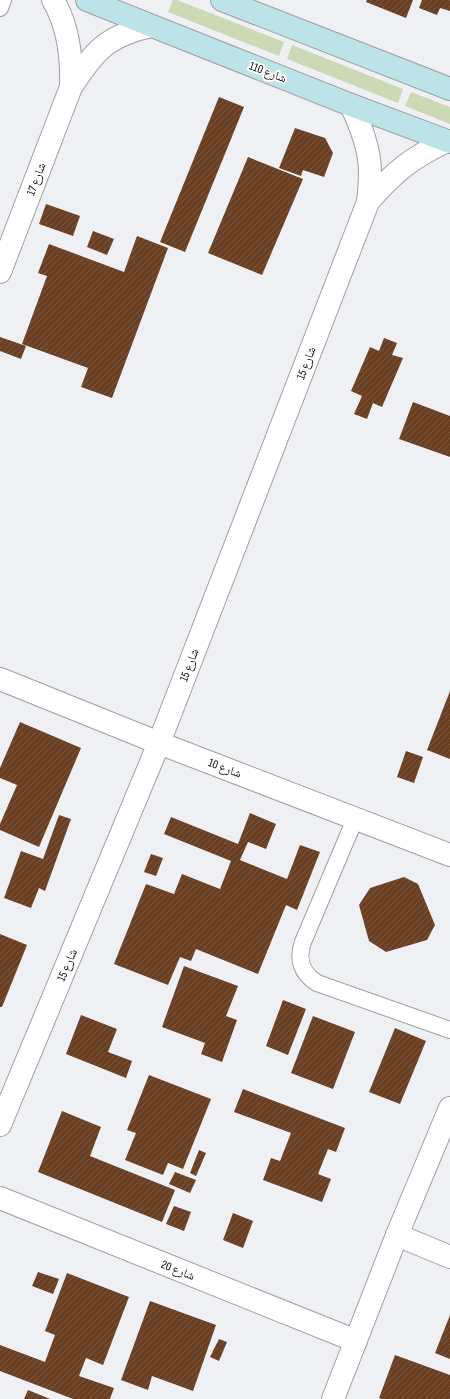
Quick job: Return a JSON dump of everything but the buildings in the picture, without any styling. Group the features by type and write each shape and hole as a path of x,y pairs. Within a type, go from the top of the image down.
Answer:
{"main road":[{"name":"شارع 110","path":"87,0 448,142"},
{"path":"222,0 450,89"}],"street":[{"name":"شارع 17","path":"53,0 66,31 71,62 71,86"},
{"name":"شارع 17","path":"0,272 71,86 85,65 101,47 122,34 151,26"},
{"name":"شارع 15","path":"0,1125 160,743 368,202 370,174 369,153 362,128 351,105"},
{"name":"شارع 15","path":"368,202 386,181 402,167 423,152 448,142"},
{"name":"شارع 10","path":"0,679 160,743 450,855"},
{"path":"333,1399 397,1235 450,1108"},
{"name":"شارع 20","path":"0,1198 356,1341"},
{"path":"397,1235 450,1256"}],"lane":[{"path":"0,8 3,0"},
{"path":"355,819 303,942 299,957 301,965 310,979 317,983 450,1030"}],"green space":[{"path":"173,0 177,0 284,42 279,56 168,12"},
{"path":"292,45 403,89 398,103 287,59"},
{"path":"411,92 450,107 450,124 405,106"}]}
